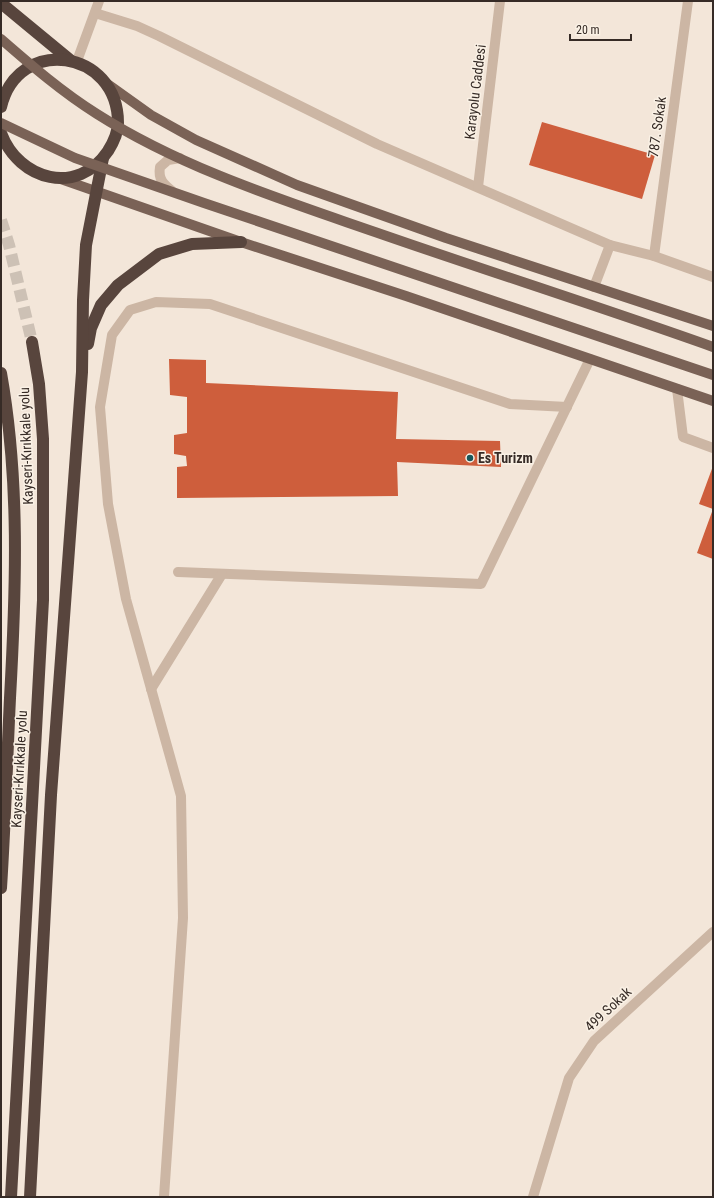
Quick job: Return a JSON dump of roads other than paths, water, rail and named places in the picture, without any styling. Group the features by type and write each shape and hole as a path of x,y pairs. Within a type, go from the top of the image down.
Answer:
{"highway":[{"path":"1,3 73,61 95,71 109,86 117,104 118,124 113,144 103,158 91,169 80,173 58,178 42,175 1,156"},
{"path":"1,107 4,95 13,80 26,68 42,61 60,59 73,61"},
{"path":"1,133 10,152 24,166"},
{"path":"30,1197 50,794 82,372 82,300 86,245 103,158"},
{"path":"82,372 91,328 101,305 118,285 159,254 192,244 241,242"},
{"name":"Kayseri-Kırıkkale yolu","path":"10,1197 44,600 43,439 39,384 32,342"},
{"name":"Kayseri-Kırıkkale yolu","path":"1,373 6,402 14,514 14,620 1,888"}],"main road":[{"path":"1,39 54,84 98,114 180,158 262,192 471,266 713,347"},
{"path":"109,86 151,115 196,140 297,185 446,238 713,326"},
{"path":"1,123 75,158 713,375"},
{"path":"58,178 241,242 713,401"}],"street":[{"path":"73,61 99,1"},
{"name":"Karayolu Caddesi","path":"478,187 500,1"},
{"name":"787. Sokak","path":"654,256 688,1"},
{"path":"95,13 137,26 377,144 610,245 654,256 713,277"},
{"path":"172,191 161,180 159,175 160,167 168,160 180,158"},
{"path":"594,287 610,245"},
{"path":"164,1197 184,918 181,796 126,599 108,504 100,407 112,335 130,310 156,302 210,304 510,404 567,407"},
{"path":"178,572 481,584 590,359"},
{"path":"677,389 683,437 713,448"},
{"path":"152,689 222,574"},
{"name":"499 Sokak","path":"533,1197 569,1078 594,1041 713,932"}],"tunnel":[{"path":"1,220 9,245 32,342"}],"place":[{"name":"Es Turizm","path":"470,458"}]}
